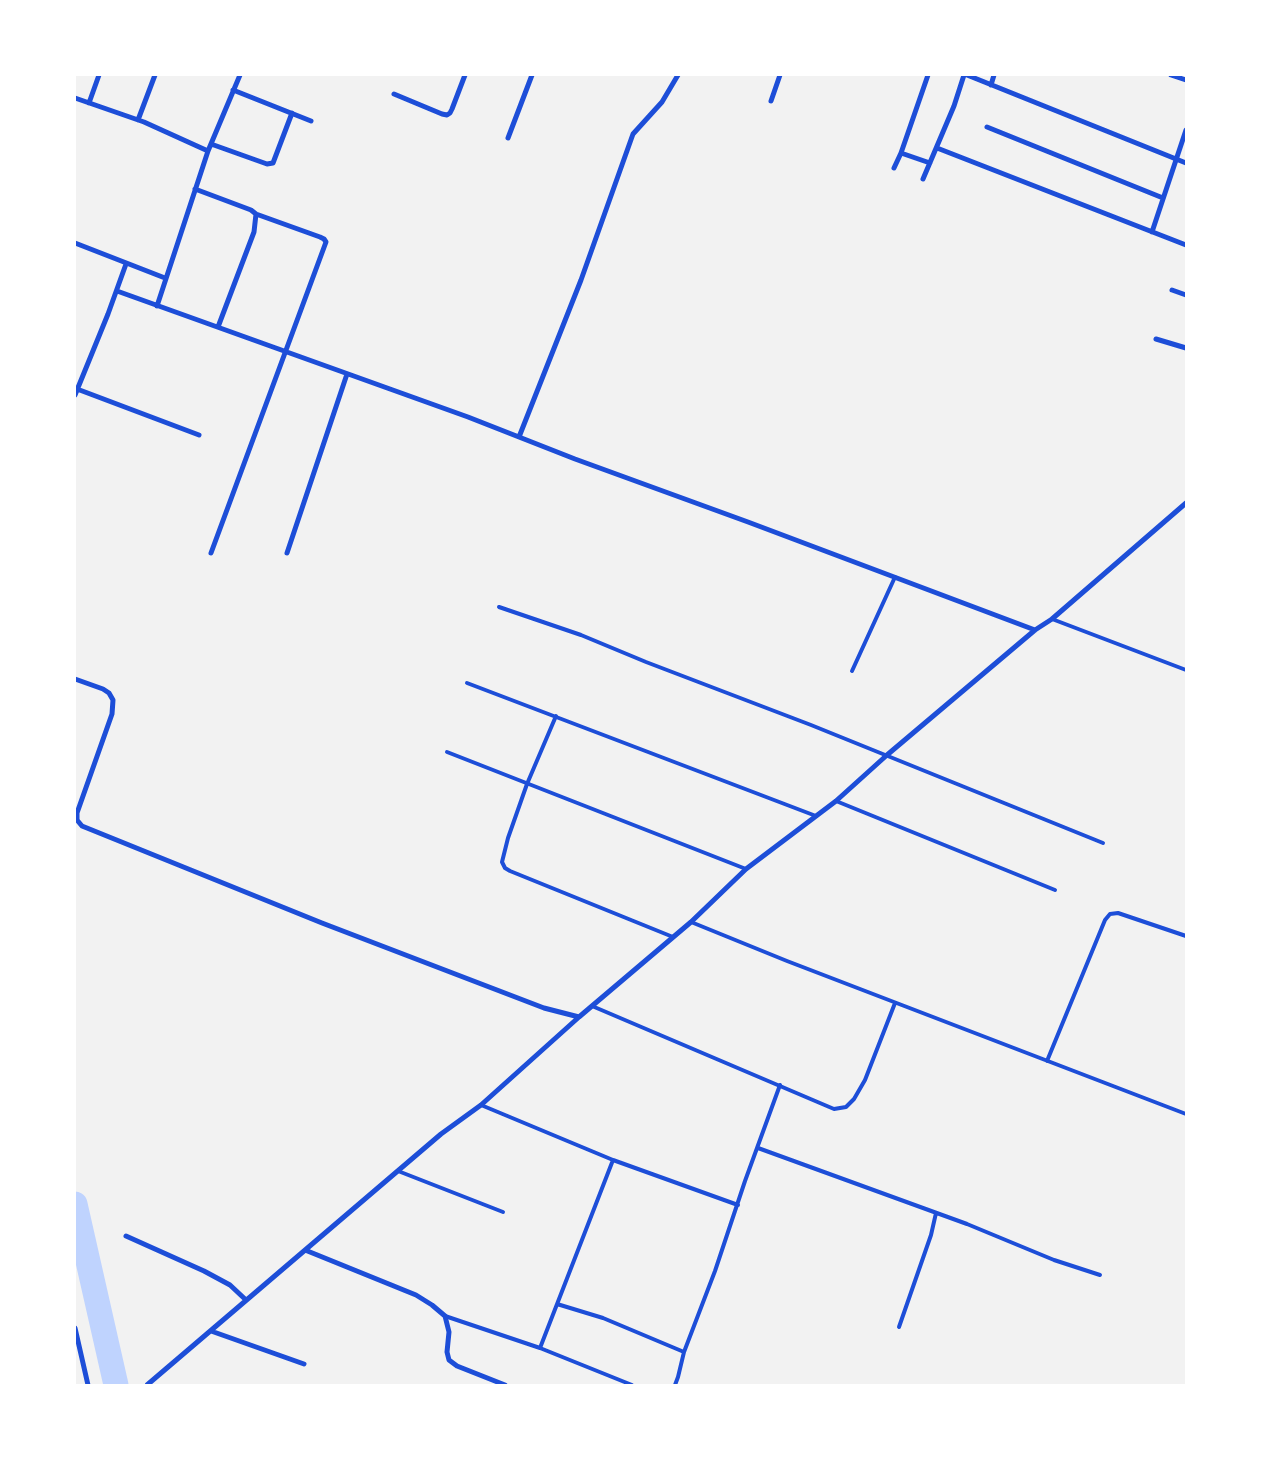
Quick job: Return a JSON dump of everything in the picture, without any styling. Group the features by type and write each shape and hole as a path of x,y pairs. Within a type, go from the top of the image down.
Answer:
{"street":[{"path":"89,103 99,75"},
{"path":"138,120 155,75"},
{"path":"158,306 165,278 208,151 240,75"},
{"path":"394,94 447,115 450,113 465,75"},
{"path":"508,138 532,75"},
{"path":"519,437 584,271 633,134 662,102 678,75"},
{"path":"771,100 780,75"},
{"path":"894,168 928,75"},
{"path":"924,179 966,75 1186,162"},
{"path":"991,85 994,75"},
{"path":"1171,75 1186,80"},
{"path":"233,90 311,121"},
{"path":"75,98 138,120 208,151"},
{"path":"211,144 267,164 273,163 292,114"},
{"path":"987,126 1163,198"},
{"path":"1152,232 1186,130"},
{"path":"937,148 1186,245"},
{"path":"901,153 930,163"},
{"path":"195,189 320,237 325,241 211,553"},
{"path":"218,327 254,232 256,214"},
{"path":"75,243 165,278"},
{"path":"75,395 126,264"},
{"path":"1172,290 1186,295"},
{"path":"117,291 519,437 574,460 1035,630"},
{"path":"1156,339 1186,348"},
{"path":"286,553 347,374"},
{"path":"77,388 199,435"},
{"path":"148,1384 440,1134 481,1105 578,1017 691,922 746,869 836,801 887,755 1035,630 1052,619 1186,503"},
{"path":"75,679 102,689 109,693 113,700 112,714 77,813 76,820 82,826 322,923 544,1008 578,1017"},
{"path":"75,798 82,802"},
{"path":"126,1236 204,1271 230,1285 246,1300"},
{"path":"305,1250 416,1295 432,1305 444,1316 449,1332 447,1352 450,1360 457,1366 505,1385"},
{"path":"75,1328 88,1385"},
{"path":"211,1330 304,1364"}],"lane":[{"path":"852,671 895,577"},
{"path":"498,607 581,635 887,755 1103,843"},
{"path":"1052,619 1186,670"},
{"path":"467,683 816,816"},
{"path":"556,716 527,784 502,856 505,868 673,938"},
{"path":"447,752 746,869"},
{"path":"836,801 1055,890"},
{"path":"1047,1061 1105,920 1110,914 1118,913 1186,936"},
{"path":"691,922 787,962 1186,1114"},
{"path":"592,1006 834,1108 846,1107 854,1099 865,1080 896,1003"},
{"path":"675,1385 684,1352 715,1271 780,1085"},
{"path":"481,1105 613,1160 738,1205"},
{"path":"758,1148 967,1224 1054,1260 1100,1275"},
{"path":"540,1348 613,1160"},
{"path":"398,1171 502,1212"},
{"path":"899,1327 931,1235 936,1213"},
{"path":"557,1304 603,1318 684,1352"},
{"path":"444,1316 540,1348 632,1385"}],"waterway":[{"path":"75,1204 116,1385"}]}
